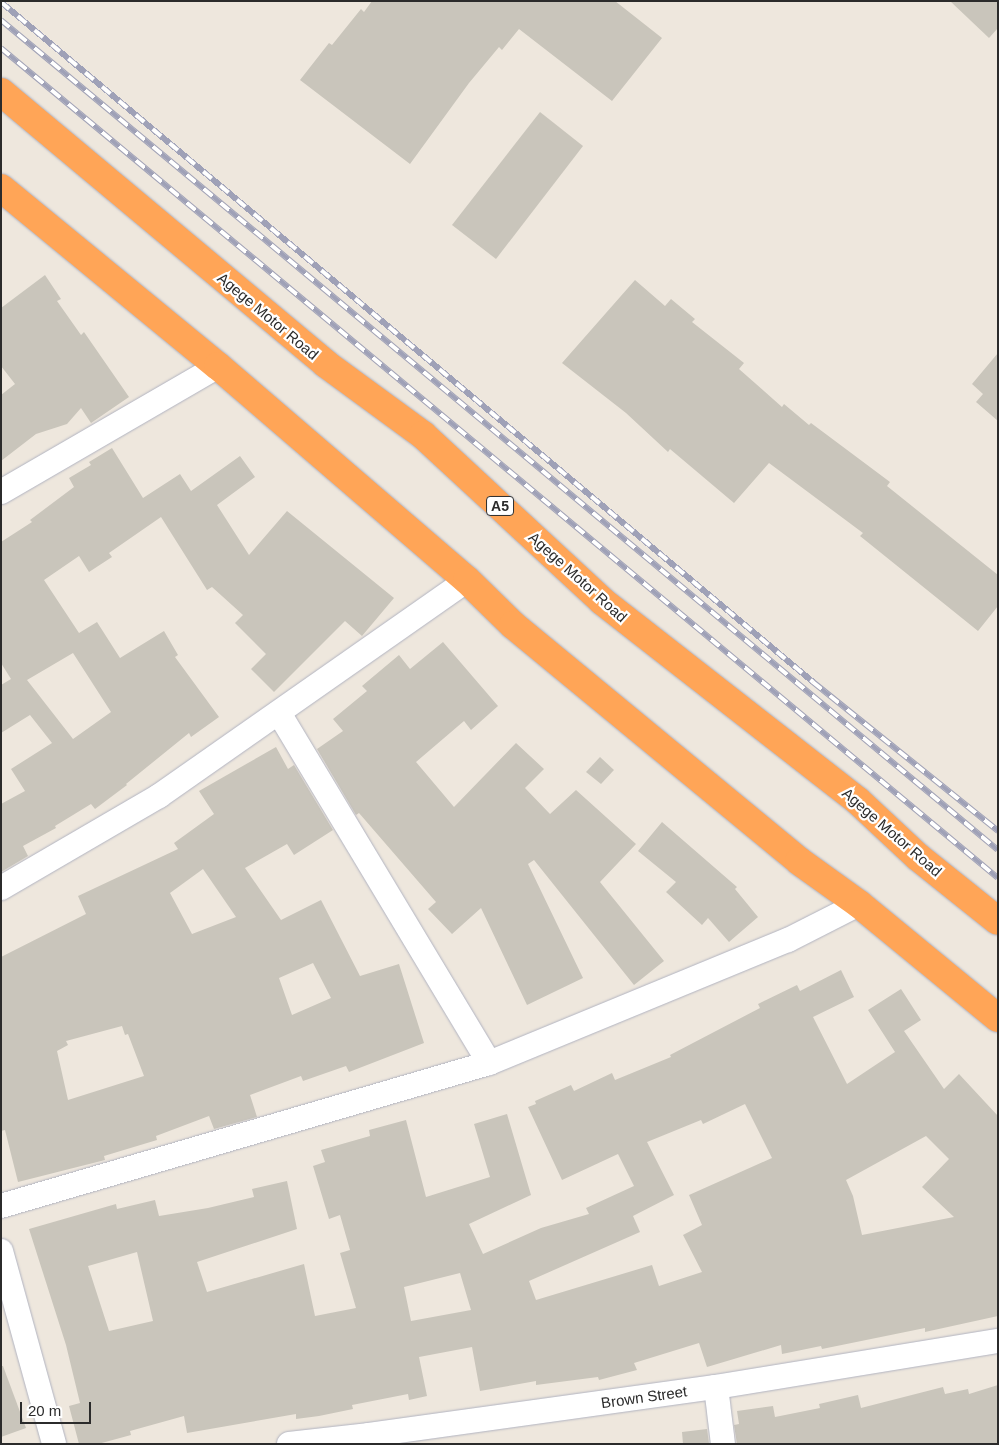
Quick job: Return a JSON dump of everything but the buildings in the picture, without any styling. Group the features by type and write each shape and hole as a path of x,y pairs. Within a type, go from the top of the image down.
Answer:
{"highway":[{"name":"Agege Motor Road","path":"1,92 326,364 423,435 602,601 858,801 918,856 998,921"},
{"path":"1,188 218,366 467,580 513,624 551,656 799,861 859,904 998,1018"}],"street":[{"path":"1,492 218,366"},
{"path":"1,888 159,796 467,580"},
{"path":"279,713 489,1063"},
{"path":"1,1206 489,1063 788,940 859,904"},
{"path":"1,1251 54,1444"},
{"name":"Brown Street","path":"289,1444 370,1440 716,1387 998,1341"},
{"path":"716,1387 723,1444"}],"railway":[{"path":"1,2 813,682 998,831"},
{"path":"1,20 998,850"},
{"path":"1,48 998,878"}]}
